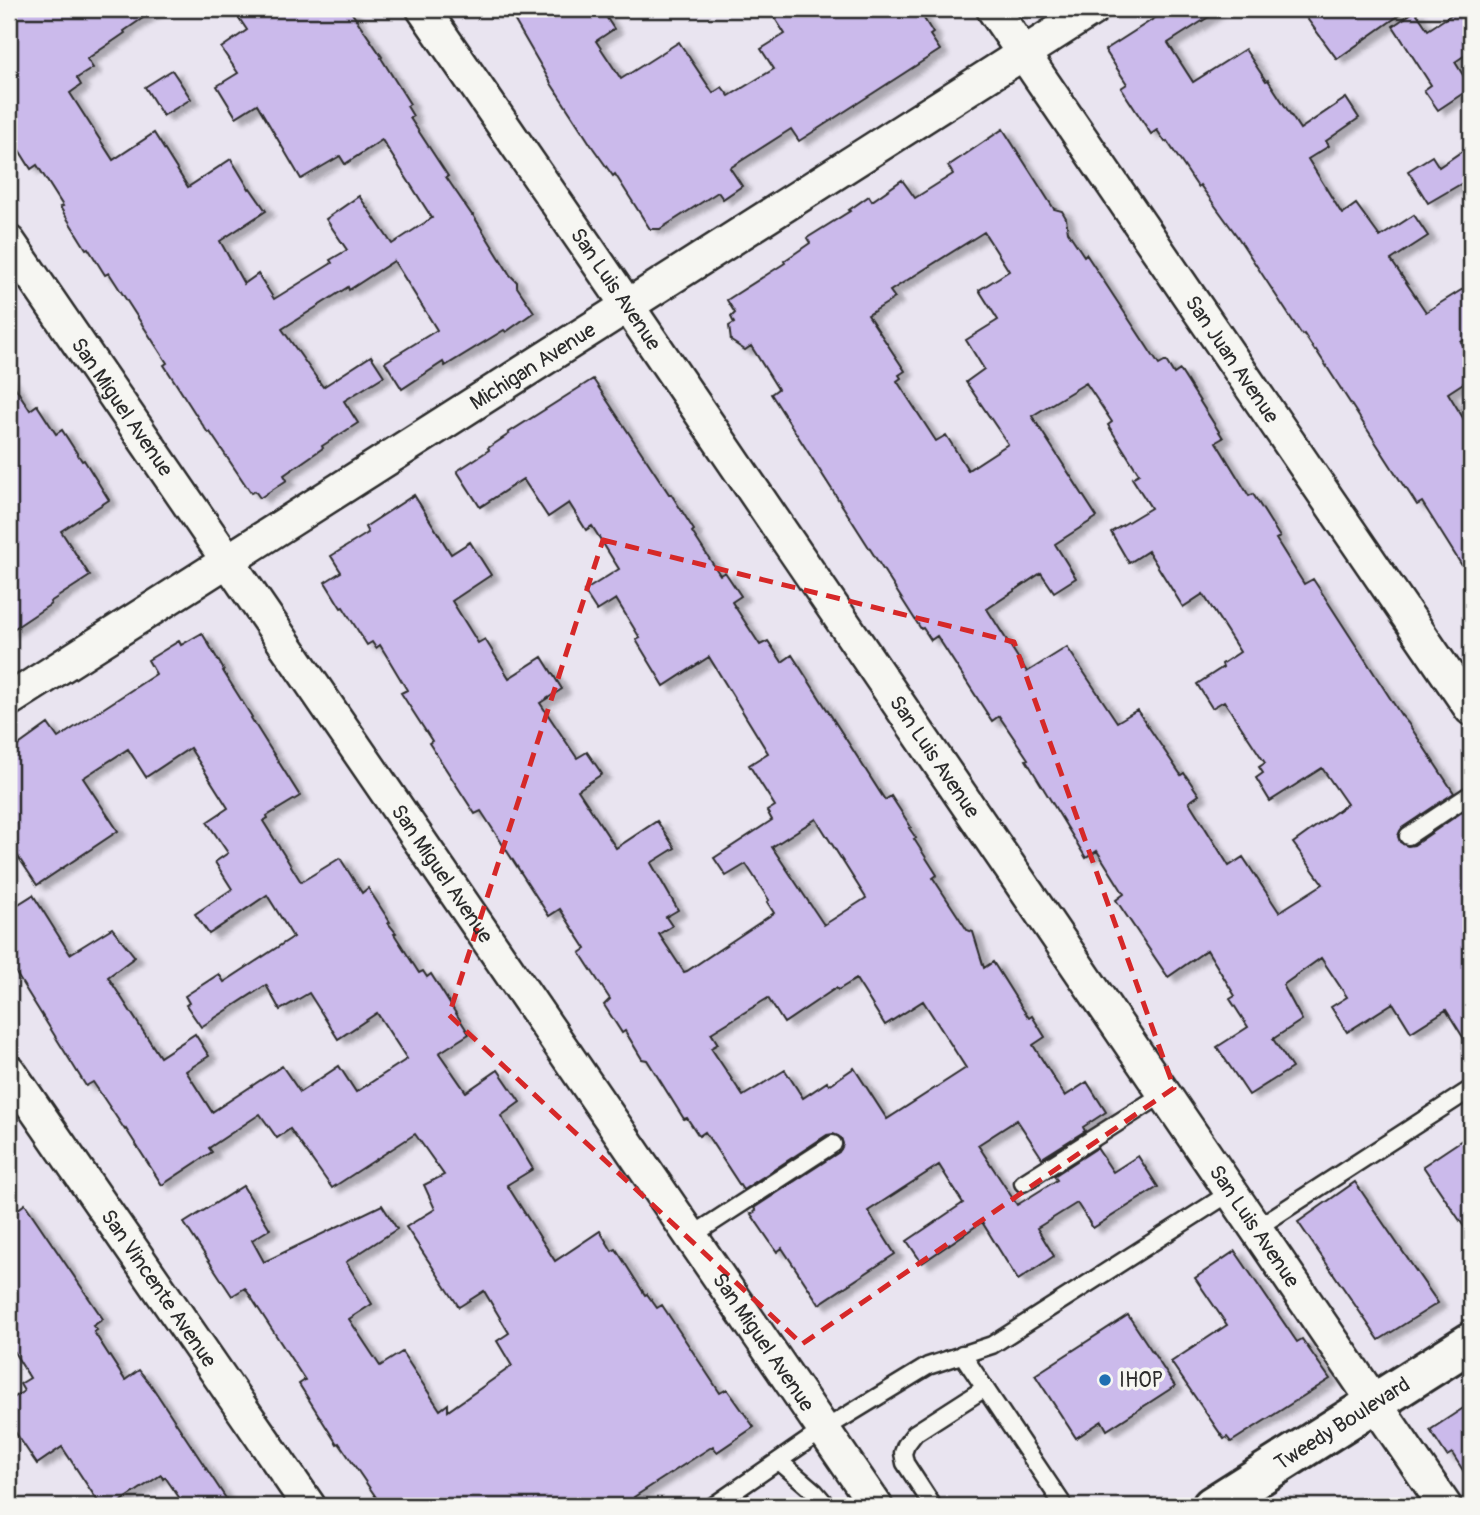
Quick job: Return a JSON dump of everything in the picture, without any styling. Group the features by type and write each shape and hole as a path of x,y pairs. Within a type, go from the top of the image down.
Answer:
{"main road":[{"name":"Tweedy Boulevard","path":"1212,1506 1471,1342"}],"street":[{"name":"San Luis Avenue","path":"423,9 1446,1506"},
{"name":"San Juan Avenue","path":"993,9 1471,709"},
{"name":"Michigan Avenue","path":"9,700 1093,9"},
{"name":"San Miguel Avenue","path":"9,242 876,1506"},
{"name":"San Vincente Avenue","path":"9,1071 309,1506"}],"lane":[{"path":"1408,836 1471,794"},
{"path":"1255,1229 1471,1089"},
{"path":"1023,1183 1163,1094"},
{"path":"690,1237 833,1144"},
{"path":"713,1506 823,1430 928,1366 992,1345 1231,1192"},
{"path":"962,1354 1064,1506"},
{"path":"933,1506 905,1463 903,1453 906,1445 915,1433 985,1388"},
{"path":"779,1461 827,1506"}],"highlighted area":[{"path":"603,540 1014,642 1174,1088 802,1344 449,1015"}],"building":[{"path":"9,9 156,9 87,59 93,68 77,78 81,85 70,93 113,160 154,133 188,187 231,159 266,211 220,241 244,284 258,274 274,299 332,263 330,260 347,250 326,219 359,196 392,244 432,218 382,140 345,164 340,156 301,179 257,104 236,117 217,86 238,73 221,48 247,30 233,9 349,9 410,104 407,106 413,116 410,118 448,176 446,177 517,282 517,287 534,312 506,332 504,330 445,366 443,362 402,389 385,362 437,330 394,261 282,329 323,387 371,356 384,376 344,401 358,423 284,475 287,480 260,498 255,491 251,493 200,421 164,365 167,363 109,273 105,275 88,248 86,249 37,165 31,169 9,134"},
{"path":"508,9 601,9 614,29 596,41 621,79 679,42 713,93 722,87 729,96 774,69 761,49 785,34 769,9 918,9 940,50 799,141 791,129 730,168 742,186 723,199 718,192 660,229 650,229 552,85"},
{"path":"1169,9 1221,9 1168,43 1193,82 1245,49 1300,129 1346,98 1359,118 1326,141 1329,146 1308,159 1342,214 1356,204 1380,237 1414,215 1428,236 1391,260 1426,312 1471,284 1471,336 1461,342 1471,357 1471,378 1448,393 1471,431 1471,580 1422,502 1417,505 1405,488 1316,350 1304,334 1302,335 1237,236 1200,185 1198,187 1167,141 1165,142 1157,130 1151,134 1121,88 1127,84 1105,50"},
{"path":"1300,9 1408,9 1337,59"},
{"path":"1460,9 1471,9 1471,51 1455,62 1471,88 1438,110 1424,90 1431,85 1393,26 1415,11 1428,30"},
{"path":"172,70 191,99 163,116 145,87"},
{"path":"1003,129 1054,209 1062,211 1068,232 1084,256 1086,254 1159,365 1166,361 1174,374 1180,370 1223,438 1216,442 1249,496 1253,494 1280,537 1276,539 1304,584 1313,579 1454,793 1402,828 1398,836 1400,842 1408,846 1414,845 1465,810 1471,819 1471,1050 1446,1010 1411,1032 1393,1003 1347,1032 1331,1007 1347,997 1321,958 1283,985 1302,1020 1273,1039 1292,1068 1249,1095 1217,1047 1248,1027 1230,999 1235,996 1207,950 1168,977 1116,900 1124,894 1097,851 1086,858 1026,760 1028,759 999,716 992,721 937,636 931,640 923,628 921,629 771,394 778,389 751,346 745,350 731,341 729,326 734,323 731,317 735,313 727,300 785,263 784,261 810,243 807,238 869,196 872,201 902,180 915,198 953,174 948,166","holes":["984,232 1009,271 979,290 998,320 966,340 984,369 966,382 1008,444 968,470 946,435 936,441 897,381 901,378 899,375 905,371 868,315 895,298 890,291","1086,383 1112,422 1108,425 1139,474 1132,478 1151,508 1111,532 1129,563 1148,551 1183,607 1203,594 1240,652 1197,684 1212,708 1224,701 1265,763 1259,767 1263,773 1256,778 1270,801 1322,768 1347,804 1293,843 1323,884 1279,912 1243,857 1229,866 1189,802 1199,795 1184,773 1181,775 1137,710 1117,722 1067,647 1027,672 987,609 1041,573 1054,592 1076,578 1055,544 1097,517 1032,416"]},
{"path":"1471,145 1471,178 1428,203 1408,171 1432,156 1439,167"},
{"path":"9,378 30,410 37,405 56,434 62,430 109,500 61,531 90,576 9,632"},
{"path":"593,379 671,494 720,575 725,572 741,596 732,602 760,645 768,641 782,662 792,655 885,800 891,796 937,875 933,878 967,930 973,932 984,968 993,962 1022,1008 1029,1018 1032,1016 1045,1037 1033,1045 1065,1096 1087,1082 1106,1112 1083,1127 1085,1131 1042,1158 1017,1120 978,1145 1017,1205 1057,1180 1054,1176 1097,1148 1113,1172 1138,1156 1158,1187 1093,1228 1077,1203 1037,1228 1054,1256 1018,1280 982,1222 922,1263 907,1241 963,1203 939,1165 868,1211 895,1254 819,1304 782,1248 777,1252 751,1214 756,1211 754,1208 839,1152 843,1144 841,1138 833,1134 827,1135 743,1190 705,1132 699,1136 687,1118 684,1119 647,1060 642,1059 625,1031 622,1033 604,1005 610,999 580,953 586,949 560,909 549,916 481,811 475,814 429,743 432,741 401,693 407,690 380,645 376,648 372,642 367,645 325,582 341,572 331,556 368,533 365,527 414,495 451,554 470,542 491,575 452,601 478,643 485,639 509,678 542,657 562,689 540,703 577,758 587,752 602,774 578,790 616,848 657,821 675,848 651,863 678,910 666,917 672,926 659,934 684,972 774,913 767,902 769,900 746,864 726,876 714,858 772,820 767,811 775,806 749,765 768,753 709,657 664,686 636,640 640,638 616,599 597,611 584,591 619,569 592,526 586,530 569,503 548,517 523,479 480,507 457,471 489,450 488,448","holes":["816,819 866,898 824,925 772,847","856,979 885,1025 923,1001 966,1068 887,1119 854,1068 803,1098 785,1070 743,1096 711,1048 718,1044 711,1033 768,998 784,1023 836,988 838,990"]},
{"path":"202,633 300,796 263,821 301,882 340,858 362,893 368,888 419,973 423,971 427,977 431,974 469,1034 439,1053 466,1092 498,1070 520,1102 501,1116 533,1169 507,1185 555,1261 600,1231 612,1251 616,1249 645,1295 647,1294 657,1308 662,1305 720,1393 727,1389 754,1427 717,1452 713,1446 634,1497 640,1506 382,1506 339,1443 337,1444 299,1384 305,1380 245,1288 232,1296 184,1223 243,1186 270,1229 252,1240 264,1262 382,1205 397,1229 346,1262 372,1304 349,1319 380,1366 402,1352 440,1410 448,1404 448,1411 512,1366 497,1341 509,1333 484,1291 459,1307 406,1227 435,1209 424,1185 444,1175 415,1134 332,1188 290,1129 277,1138 260,1114 209,1148 212,1152 162,1185 93,1082 86,1086 9,962 9,910 33,895 70,954 112,928 135,957 108,977 160,1057 195,1034 209,1056 186,1071 212,1112 282,1066 300,1092 339,1066 356,1092 407,1059 377,1013 338,1039 309,993 280,1010 266,985 201,1027 186,1005 189,1003 185,996 219,974 224,982 293,937 267,895 209,934 195,914 232,889 215,862 228,853 207,822 228,808 190,748 146,777 128,749 83,778 118,831 37,885 9,843 9,752 48,724 58,738 156,674 148,660 179,641 181,645"},
{"path":"1471,1134 1471,1237 1423,1166"},
{"path":"1355,1182 1438,1303 1379,1340 1298,1222"},
{"path":"25,1204 103,1319 93,1326 97,1330 94,1332 125,1380 139,1370 231,1506 185,1506 161,1475 114,1506 101,1506 62,1447 37,1464 9,1423 9,1401 24,1391 20,1384 30,1378 9,1344 9,1216"},
{"path":"1235,1251 1297,1342 1302,1339 1330,1379 1231,1442 1227,1437 1224,1439 1171,1362 1227,1325 1195,1278"},
{"name":"IHOP","path":"1128,1315 1175,1386 1107,1430 1102,1421 1076,1438 1035,1375"},
{"path":"1471,1403 1471,1483 1452,1453 1447,1456 1430,1430"}],"place":[{"name":"IHOP","path":"1105,1380"}]}
